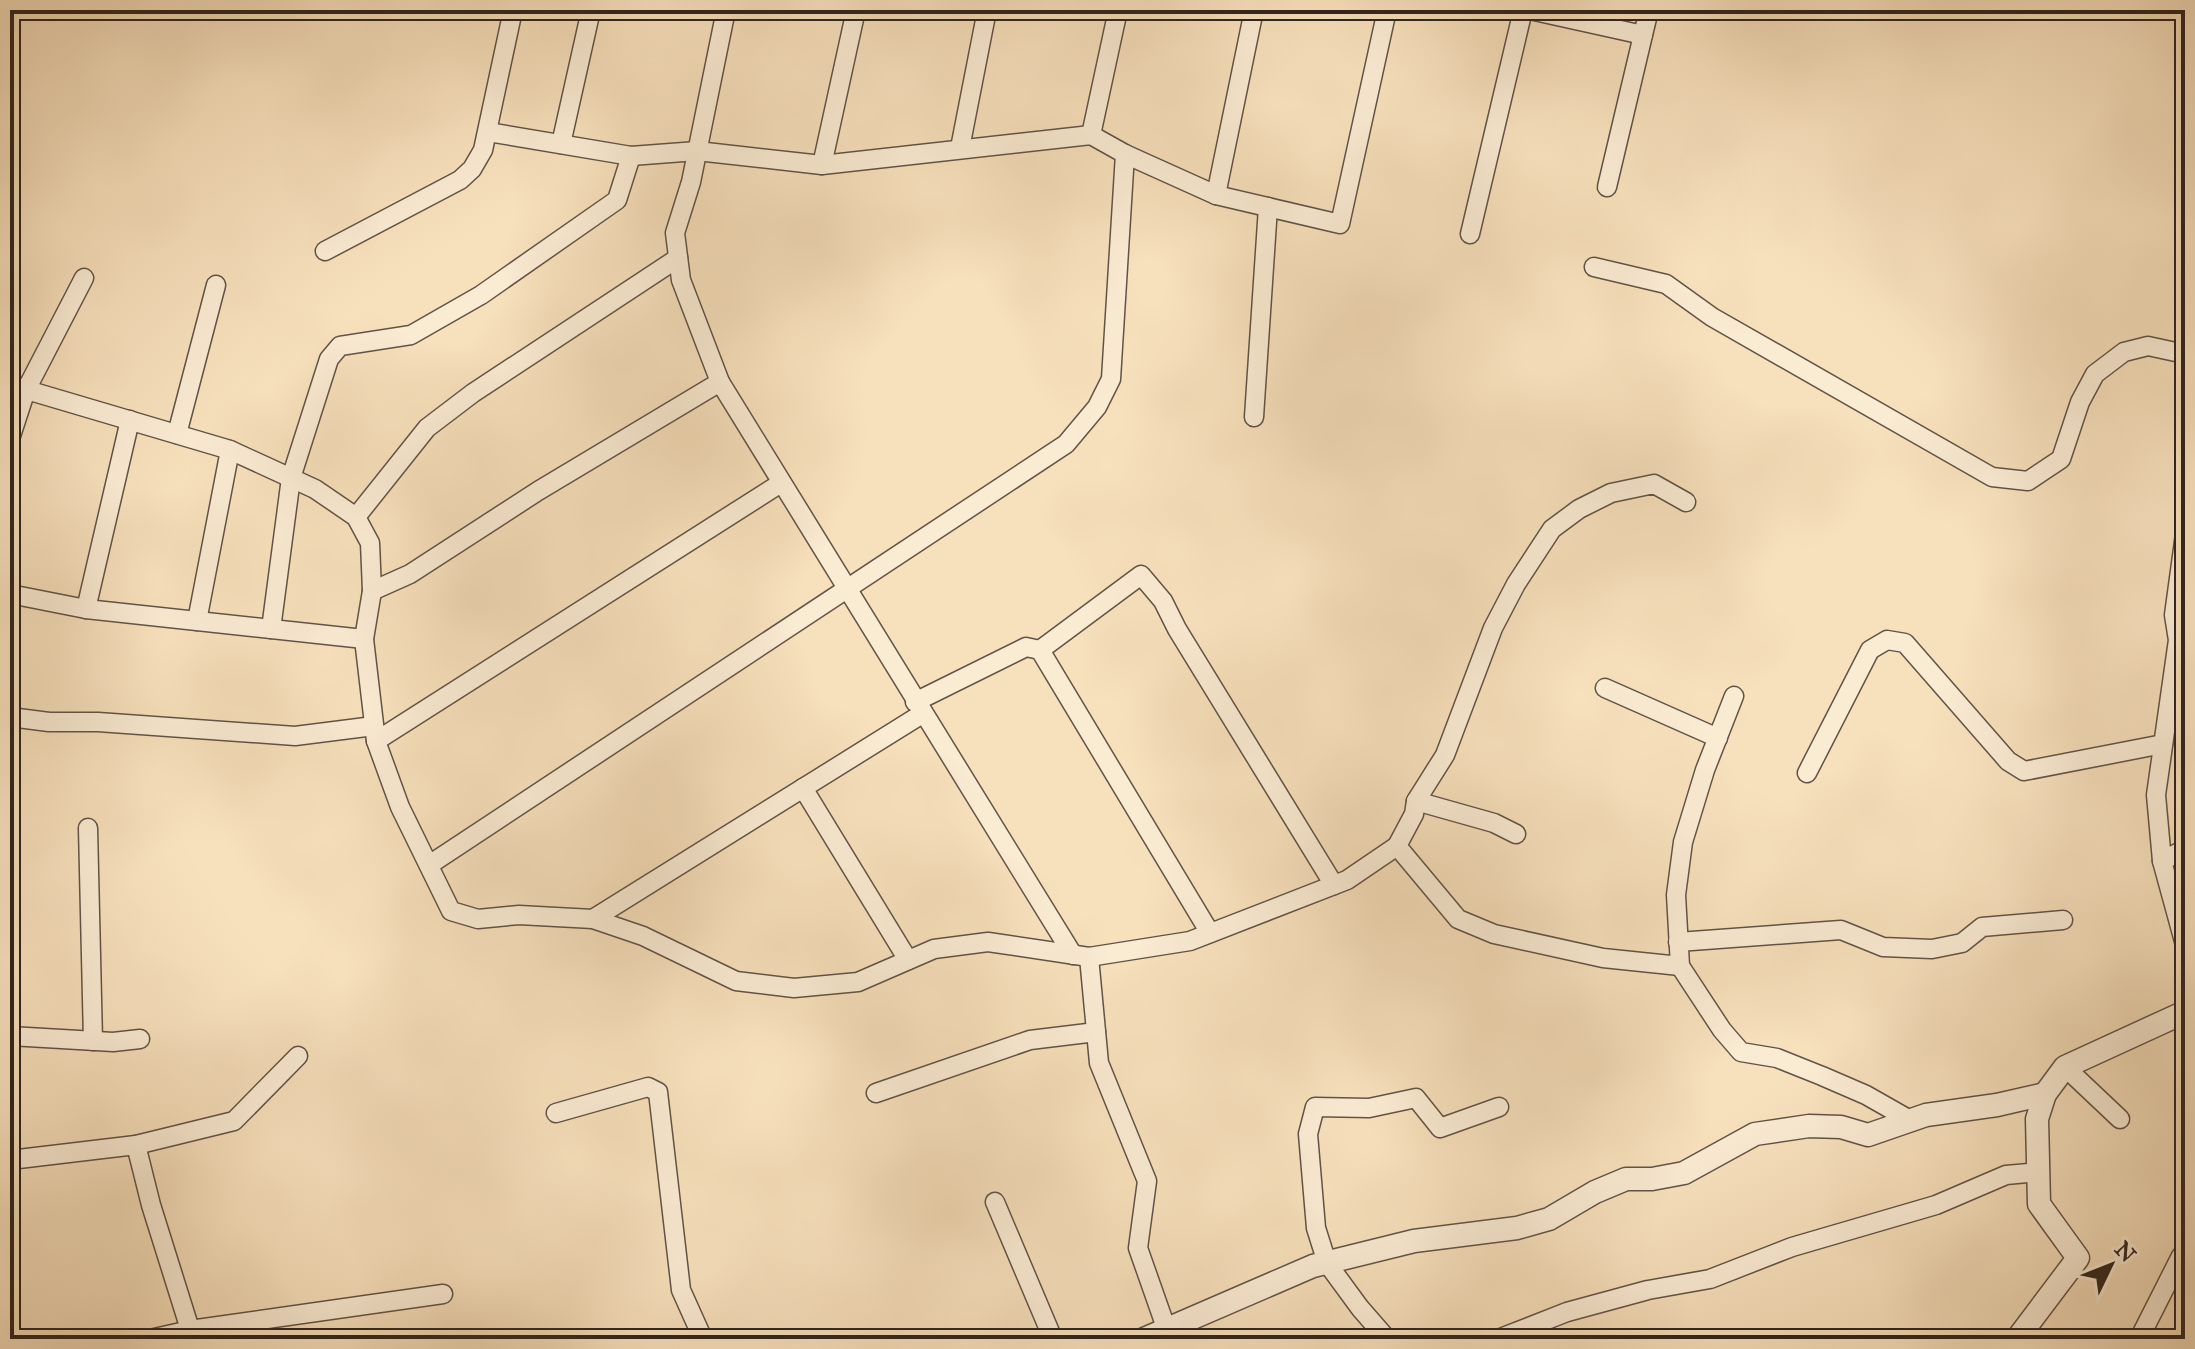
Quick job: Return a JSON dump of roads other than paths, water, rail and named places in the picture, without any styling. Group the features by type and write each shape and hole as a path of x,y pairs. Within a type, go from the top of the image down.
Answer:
{"street":[{"path":"325,251 460,180 472,169 483,150 488,132 513,10"},
{"path":"561,144 591,10"},
{"path":"726,10 697,151 675,233 681,280 720,382 919,708 1081,956 1099,1063 1147,1181 1138,1248 1168,1333"},
{"path":"822,165 856,10"},
{"path":"960,148 987,10"},
{"path":"1091,135 1118,10"},
{"path":"1216,195 1254,10"},
{"path":"488,132 631,156 697,151 822,165 1091,135 1125,154 1216,195 1340,224 1387,10"},
{"path":"1470,234 1523,10"},
{"path":"1530,10 1643,35"},
{"path":"1607,187 1649,10"},
{"path":"429,865 1066,444 1097,407 1111,379 1125,154"},
{"path":"271,629 291,478 329,359 340,346 411,335 481,295 617,200 631,156"},
{"path":"1254,417 1268,207"},
{"path":"356,517 427,428 473,393 678,258"},
{"path":"1594,267 1666,284 1712,317 1992,477 2028,481 2061,459 2080,402 2095,374 2124,352 2148,346 2185,354"},
{"path":"10,439 18,388 84,278"},
{"path":"177,434 216,285"},
{"path":"372,591 410,574 538,491 720,382"},
{"path":"18,388 230,450 315,489 356,517 370,543 372,591 364,639 375,733 400,807 451,911 478,919 519,915 593,919 643,936 736,981 794,988 858,982 934,949 988,942 1081,956 1190,941 1347,880 1397,846 1414,814 1416,801 1445,755 1493,628 1516,584 1552,529 1579,509 1611,493 1654,484 1686,502"},
{"path":"86,609 130,420"},
{"path":"197,621 230,450"},
{"path":"10,717 295,736 375,733 781,483"},
{"path":"2185,534 2174,615 2179,669 2156,795 2162,861 2185,945"},
{"path":"1040,650 1141,575 1163,601 1177,629 1334,885"},
{"path":"10,594 86,609 364,639"},
{"path":"1807,773 1870,650 1887,640 1905,643 2008,761 2024,771 2163,744"},
{"path":"593,919 803,788 919,708 1026,647 1040,650 1210,933"},
{"path":"1605,688 1718,738"},
{"path":"1734,696 1683,842 1676,895 1680,966 1722,1030 1741,1052 1777,1058 1866,1095 1910,1120"},
{"path":"803,788 908,960"},
{"path":"1416,801 1494,823 1516,834"},
{"path":"88,828 93,1041"},
{"path":"1397,846 1458,919 1494,934 1603,958 1680,966"},
{"path":"2162,861 2185,849"},
{"path":"1678,942 1841,930 1883,947 1932,949 1962,943 1982,927 2063,920"},
{"path":"2017,1339 2078,1258 2039,1204 2037,1119 2045,1094 2065,1067 2184,1012"},
{"path":"876,1093 1030,1040 1096,1032"},
{"path":"10,1036 93,1041 140,1039"},
{"path":"10,1160 136,1145 234,1121 298,1056"},
{"path":"2065,1067 2120,1119"},
{"path":"556,1113 648,1087 658,1092 681,1290 703,1339"},
{"path":"1144,1339 1168,1333 1313,1266 1414,1241 1517,1228 1549,1219 1595,1192 1626,1179 1652,1179 1684,1173 1755,1134 1825,1126 1868,1135 1926,1115 1997,1105 2045,1094"},
{"path":"1387,1339 1327,1263 1316,1228 1308,1134 1315,1107 1369,1108 1416,1098 1440,1128 1499,1107"},
{"path":"136,1145 191,1335"},
{"path":"1498,1339 1567,1312 1648,1290 1710,1279 1792,1247 1936,1205 2006,1175 2039,1172"},
{"path":"995,1202 1053,1339"},
{"path":"2139,1339 2181,1256"},
{"path":"150,1339 443,1294"}]}
